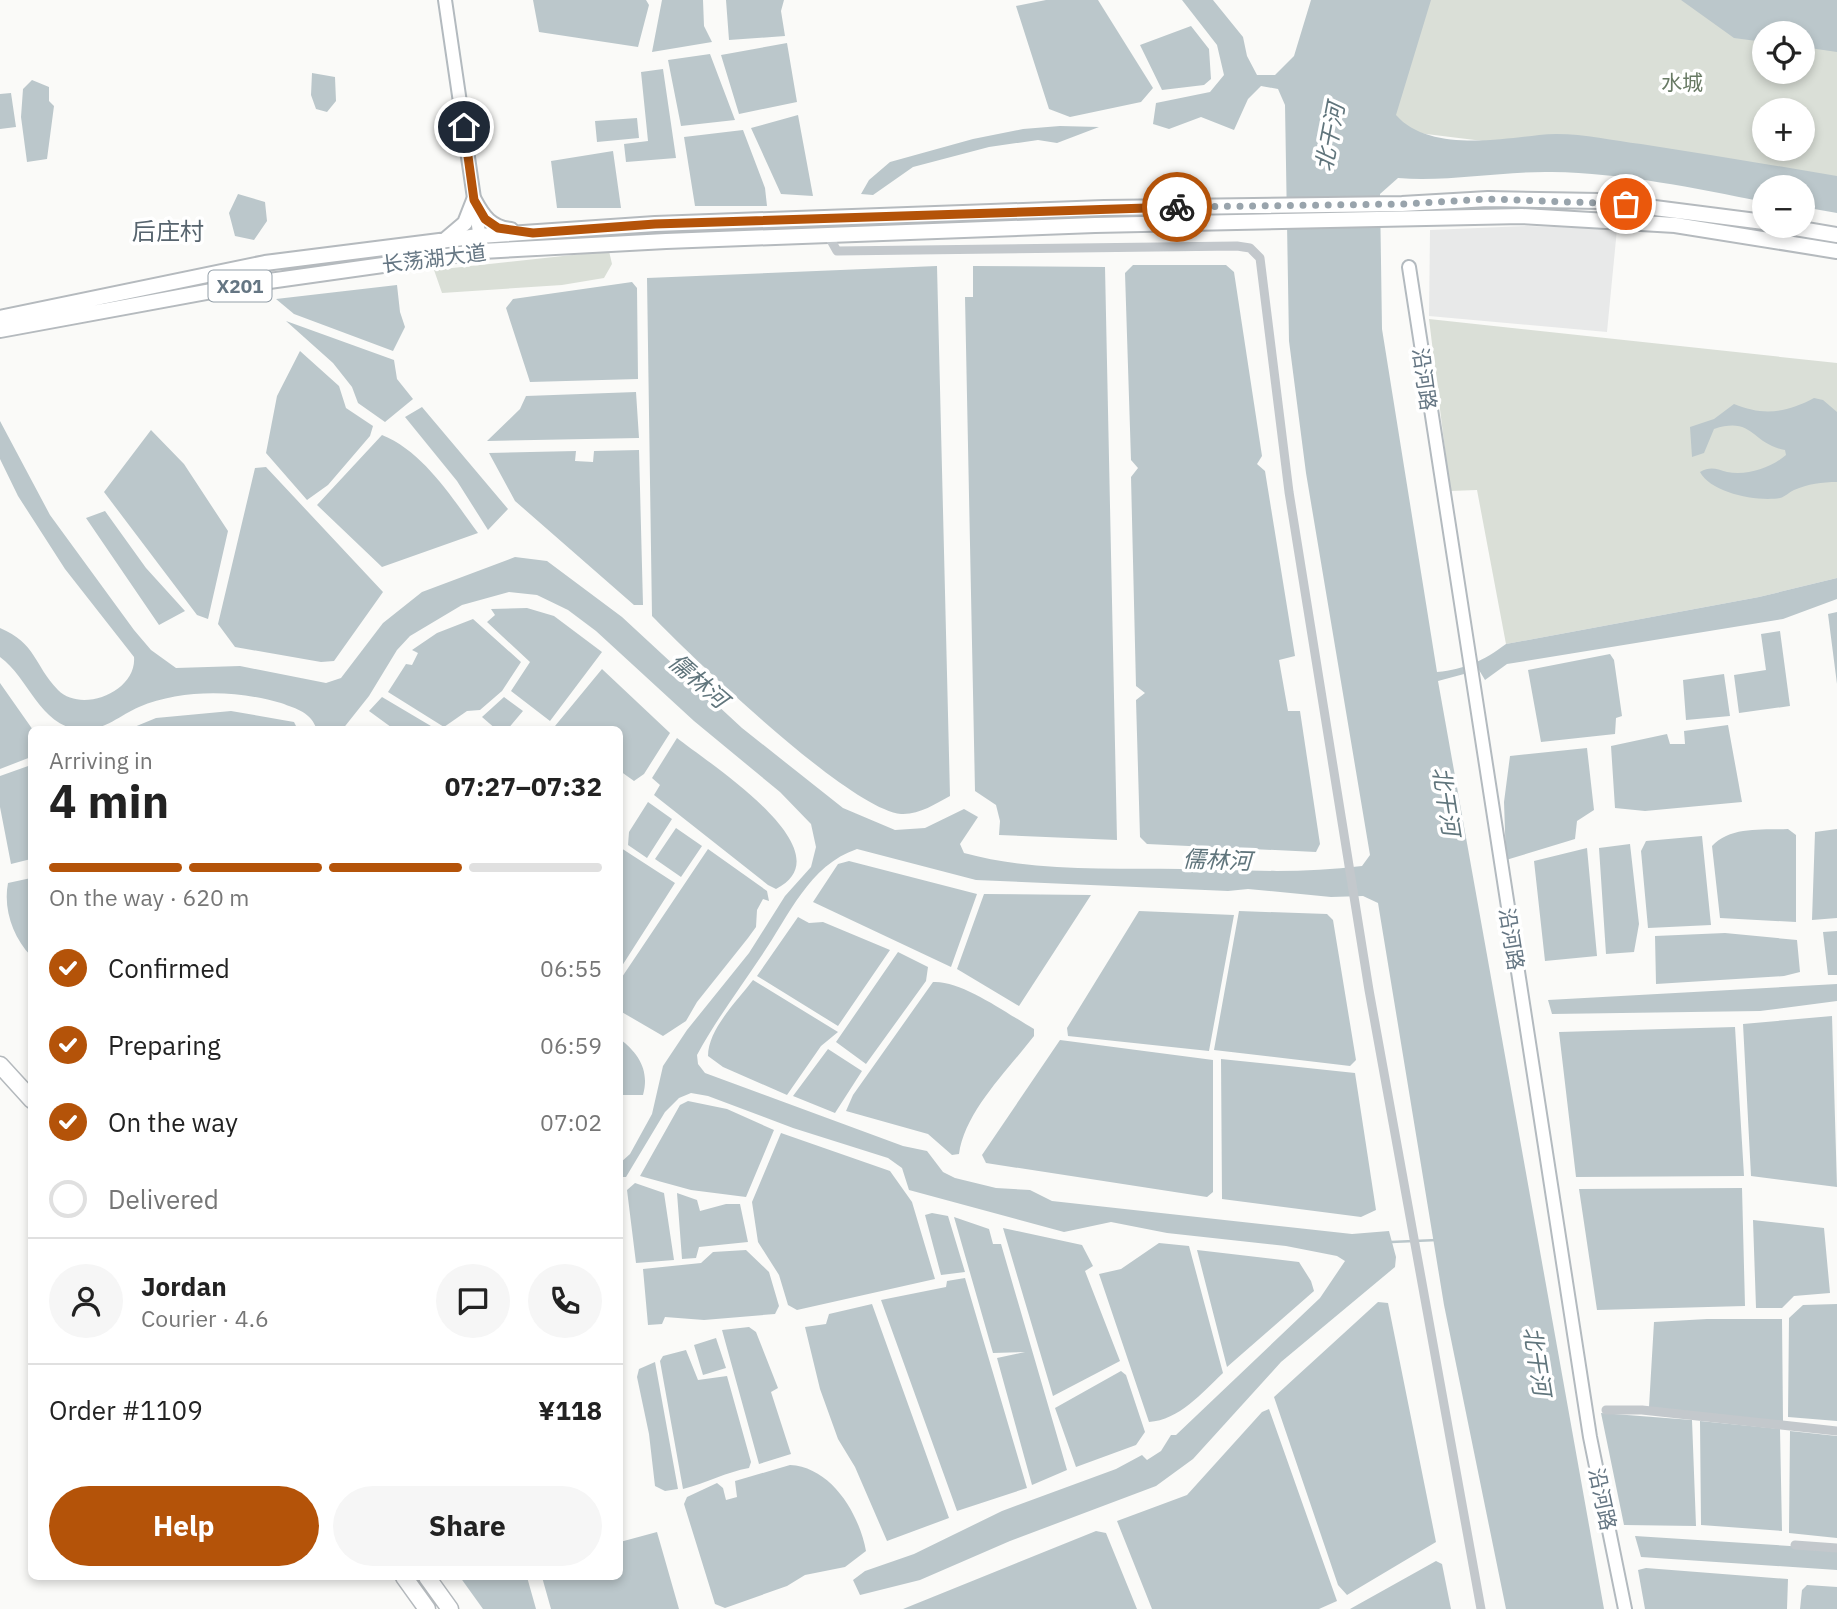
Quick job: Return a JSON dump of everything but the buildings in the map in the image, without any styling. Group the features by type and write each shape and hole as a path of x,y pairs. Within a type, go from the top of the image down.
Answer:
{"highway":[{"path":"0,1065 28,1096"},
{"path":"0,1080 28,1110"},
{"path":"406,1580 427,1609"},
{"path":"429,1580 450,1609"}],"main road":[{"name":"长荡湖大道","path":"1401,211 1488,199 1600,201 1752,220"},
{"path":"474,200 485,219 498,228 533,233"},
{"path":"444,240 465,223 474,200"},
{"name":"长荡湖大道","path":"0,318 265,263 479,236 669,224 1104,208 1266,213"},
{"name":"长荡湖大道","path":"0,330 256,283 482,251 1266,213 1401,211 1603,218 1675,225 1837,251"},
{"path":"1815,231 1837,235"}],"street":[{"path":"445,0 482,251"},
{"path":"828,235 837,251 1237,246 1250,248 1260,258 1289,492 1368,990 1481,1609"},
{"name":"沿河路","path":"1409,267 1588,1423 1625,1609"},
{"path":"1606,1410 1642,1410 1837,1431"},
{"path":"1795,1545 1837,1548"}],"shaded area":[{"path":"1527,226 1617,229 1607,332 1429,316 1430,230"}],"green space":[{"name":"水城","path":"1365,0 1837,0 1837,184 1815,181 1815,175 1763,175 1377,128"},
{"path":"609,251 612,264 604,278 562,285 442,293 434,270"},
{"path":"1429,319 1837,363 1837,578 1759,597 1506,644 1477,490 1450,491"}],"water":[{"path":"533,0 646,0 649,5 638,47 539,32"},
{"path":"662,0 703,0 704,26 712,42 652,52"},
{"path":"726,0 784,0 781,11 785,36 729,40"},
{"path":"1046,0 1098,0 1153,88 1141,102 1070,117 1049,109 1016,6"},
{"name":"北干河","path":"1182,0 1213,0 1243,37 1247,56 1257,75 1275,75 1294,56 1311,0 1431,0 1396,115 1409,126 1426,134 1463,140 1577,135 1837,176 1837,213 1815,209 1815,175 1752,175 1752,200 1605,175 1533,172 1437,179 1398,178 1380,194 1382,329 1437,672 1474,663 1506,644 1759,597 1837,578 1837,599 1783,619 1507,664 1485,680 1479,670 1438,681 1604,1609 1506,1609 1444,1305 1378,903 1363,896 1331,897 1248,889 1228,891 976,880 857,849 826,867 802,893 697,1055 698,1064 705,1073 903,1146 927,1151 943,1172 955,1178 996,1188 1030,1190 1052,1201 1352,1234 1389,1231 1396,1257 1395,1267 1281,1362 1193,1459 1156,1486 1010,1541 920,1580 860,1595 853,1580 865,1571 914,1554 1002,1511 1116,1469 1142,1455 1147,1460 1161,1451 1171,1435 1176,1435 1320,1298 1345,1261 1337,1256 1286,1246 1167,1233 1111,1222 1064,1232 909,1190 902,1168 888,1158 793,1128 708,1096 691,1093 679,1098 665,1112 626,1177 623,1177 623,1160 630,1154 652,1114 663,1066 687,1030 749,953 785,896 811,867 816,847 811,824 780,792 694,721 596,631 568,610 537,595 509,592 462,605 410,636 397,650 369,696 345,726 315,726 307,715 281,703 210,693 156,701 104,726 66,726 44,710 0,657 0,628 21,640 58,690 68,697 80,700 93,699 118,689 133,669 134,657 65,569 18,496 0,459 0,421 50,515 134,630 151,650 176,668 240,666 326,683 341,678 383,623 422,592 515,557 547,561 622,617 742,728 843,808 895,830 925,828 964,809 978,817 960,844 964,853 1017,863 1071,868 1272,871 1362,866 1370,855 1306,473 1289,341 1285,105 1278,89 1261,86 1248,99 1234,130 1201,117 1169,129 1153,124 1156,103 1210,92 1224,75 1217,45"},
{"path":"1681,0 1837,0 1837,52 1815,49 1815,21 1752,21 1752,40 1734,38"},
{"path":"1191,26 1209,49 1211,79 1204,85 1162,90 1140,45"},
{"path":"787,43 797,102 739,114 721,55"},
{"path":"710,54 735,120 681,126 668,60"},
{"path":"663,69 676,158 626,162 624,144 648,141 641,72"},
{"path":"312,73 335,77 336,101 327,112 316,109 311,95"},
{"path":"32,80 49,87 49,101 54,106 47,159 27,162 21,117 23,89"},
{"path":"11,93 16,127 0,129 0,94"},
{"path":"798,115 813,196 781,194 751,128"},
{"path":"637,118 639,138 597,142 595,121"},
{"path":"1099,127 1057,143 1038,140 989,147 913,167 873,195 861,194 869,180 890,162 973,139 1023,129"},
{"path":"743,130 765,188 767,206 695,206 684,137"},
{"path":"613,151 621,208 557,208 551,161"},
{"path":"238,194 265,202 267,221 254,240 235,236 229,213"},
{"path":"1133,265 1226,265 1234,272 1262,456 1257,464 1265,471 1295,656 1279,660 1288,711 1300,711 1320,844 1316,852 1147,844 1140,837 1136,700 1145,693 1136,686 1131,477 1138,468 1131,460 1125,273"},
{"path":"937,266 950,796 920,811 901,814 877,806 810,760 736,696 652,616 647,278"},
{"path":"973,266 1105,267 1117,840 999,835 1000,821 996,805 975,791 965,297 973,297"},
{"path":"632,282 637,288 638,379 530,382 506,308 513,299"},
{"path":"397,285 400,312 405,327 393,351 294,314 276,299"},
{"path":"286,321 394,360 397,379 413,399 385,422 358,403 352,387 333,363"},
{"path":"300,351 339,386 346,408 373,426 370,436 328,485 307,500 266,453 277,396"},
{"path":"636,392 639,438 487,441 520,409 526,396"},
{"path":"1814,398 1823,400 1837,412 1837,482 1805,486 1780,498 1759,499 1724,491 1700,472 1710,469 1735,473 1758,470 1780,460 1786,455 1785,450 1774,447 1745,428 1727,426 1714,429 1704,453 1692,457 1690,427 1714,419 1734,404 1755,410 1774,411 1794,407"},
{"path":"422,407 508,509 488,530 457,481 405,417"},
{"path":"151,430 184,464 228,531 208,619 197,615 104,492"},
{"path":"382,435 424,464 478,533 382,567 317,505"},
{"path":"639,450 643,605 634,605 515,501 489,453 576,451 575,461 593,462 594,451"},
{"path":"266,467 383,592 334,661 321,662 235,647 218,624 255,468"},
{"path":"105,511 146,568 185,611 159,625 86,518"},
{"path":"527,608 554,616 602,652 550,721 511,691 530,662 487,622 495,615 491,609"},
{"path":"1837,612 1837,684 1828,614"},
{"path":"473,619 521,662 502,691 480,710 467,711 445,726 388,692 406,664 412,665 418,653 412,650 437,633"},
{"path":"1780,631 1790,706 1739,713 1734,675 1766,670 1761,634"},
{"path":"1610,654 1614,660 1622,716 1616,718 1615,734 1541,742 1528,670"},
{"path":"602,669 670,733 644,774 634,781 623,773 623,726 555,726"},
{"path":"1724,674 1730,716 1686,720 1683,680"},
{"path":"0,683 30,726 28,726 28,758 0,769"},
{"path":"382,697 431,726 390,726 369,711"},
{"path":"504,697 523,711 510,726 492,726 482,717"},
{"path":"231,711 294,722 296,726 137,726 156,718"},
{"path":"1728,725 1742,802 1645,811 1615,808 1611,746 1667,734 1670,744 1685,744 1684,731"},
{"path":"677,738 741,787 785,831 796,853 794,873 776,889 654,795 660,785 652,778"},
{"path":"1587,748 1594,810 1577,821 1575,839 1506,860 1504,802 1510,756"},
{"path":"28,766 28,860 11,864 0,807 0,776"},
{"path":"648,802 672,819 647,858 628,845 629,832"},
{"path":"676,828 702,846 681,877 655,859"},
{"path":"1788,829 1796,835 1796,922 1720,918 1712,846 1737,832"},
{"path":"1837,829 1837,918 1812,920 1815,832"},
{"path":"1702,836 1711,925 1648,928 1641,851 1646,841"},
{"path":"1630,844 1639,924 1634,952 1606,954 1599,848"},
{"path":"1587,848 1597,956 1545,961 1534,861"},
{"path":"623,849 675,883 623,964"},
{"path":"708,849 767,891 769,901 763,899 757,910 756,927 697,1002 686,1021 663,1036 623,1013 623,976"},
{"path":"849,861 977,894 951,967 813,902 838,864"},
{"path":"28,879 28,952 14,931 8,913 8,883"},
{"path":"984,894 1091,895 1019,1006 957,969"},
{"path":"1139,911 1234,915 1209,1051 1068,1036 1067,1028"},
{"path":"1239,911 1327,914 1333,920 1356,1060 1350,1066 1214,1050"},
{"path":"798,917 809,923 823,922 890,950 838,1026 757,976"},
{"path":"1837,931 1837,975 1828,975 1823,932"},
{"path":"1725,933 1797,940 1800,972 1784,976 1656,984 1655,936"},
{"path":"898,952 928,967 926,981 866,1064 836,1042"},
{"path":"753,980 838,1032 821,1046 787,1095 723,1067 708,1056 709,1046 718,1025"},
{"path":"933,982 971,992 1034,1029 1034,1036 1000,1077 970,1122 959,1154 952,1155 928,1134 846,1111 853,1095"},
{"path":"1837,984 1837,1001 1760,1011 1552,1014 1548,1000"},
{"path":"1832,1016 1837,1187 1751,1176 1743,1024"},
{"path":"1735,1027 1744,1176 1576,1177 1559,1032"},
{"path":"1060,1040 1213,1060 1213,1192 1207,1197 986,1163 982,1155"},
{"path":"623,1042 637,1056 644,1070 643,1095 623,1095"},
{"path":"828,1049 862,1071 835,1113 793,1096"},
{"path":"1221,1059 1355,1073 1376,1210 1361,1217 1222,1199"},
{"path":"688,1101 727,1109 774,1130 746,1197 691,1190 640,1176 680,1105"},
{"path":"781,1133 890,1171 912,1202 935,1279 797,1310 788,1305 779,1275 758,1242 752,1202"},
{"path":"635,1183 664,1193 674,1260 636,1263 627,1190"},
{"path":"1742,1188 1745,1306 1597,1310 1579,1189"},
{"path":"677,1193 697,1200 700,1211 726,1204 740,1204 748,1242 699,1247 696,1258 682,1259"},
{"path":"932,1213 948,1216 965,1272 941,1275 925,1215"},
{"path":"954,1217 989,1229 993,1244 1001,1244 1067,1470 1032,1485 997,1358 1025,1352 993,1353"},
{"path":"1753,1220 1824,1228 1830,1293 1794,1296 1782,1308 1756,1308"},
{"path":"1003,1228 1082,1245 1093,1266 1085,1271 1120,1361 1053,1396"},
{"path":"1159,1243 1189,1246 1223,1373 1180,1411 1149,1422 1099,1274 1121,1269"},
{"path":"746,1250 769,1272 779,1306 775,1314 704,1320 665,1317 662,1324 648,1325 643,1269 701,1263 713,1252"},
{"path":"1197,1250 1299,1262 1314,1291 1227,1367"},
{"path":"965,1278 1027,1488 957,1511 881,1300 946,1287 947,1281"},
{"path":"1378,1302 1388,1303 1436,1542 1347,1595 1338,1585 1274,1397"},
{"path":"872,1304 949,1518 887,1541 855,1467 838,1439 820,1389 805,1327 826,1324 829,1314"},
{"path":"1837,1304 1837,1421 1788,1417 1789,1318 1803,1305"},
{"path":"1782,1319 1783,1422 1649,1407 1654,1322"},
{"path":"749,1327 756,1332 778,1388 771,1392 791,1454 759,1464 722,1330"},
{"path":"716,1338 726,1368 703,1375 694,1345"},
{"path":"686,1350 698,1380 727,1376 751,1462 749,1468 683,1489 660,1361 663,1356"},
{"path":"655,1362 678,1489 665,1491 655,1486 649,1434 637,1377 639,1369"},
{"path":"1121,1371 1126,1375 1145,1432 1136,1445 1076,1467 1055,1408"},
{"path":"1269,1409 1337,1601 1319,1609 1152,1609 1117,1521 1187,1495 1262,1412"},
{"path":"1601,1413 1692,1420 1696,1526 1624,1525"},
{"path":"1700,1421 1780,1429 1782,1531 1701,1525"},
{"path":"1790,1431 1837,1436 1837,1538 1789,1533"},
{"path":"790,1465 818,1474 841,1495 857,1522 866,1551 845,1567 805,1575 787,1586 725,1608 715,1604 684,1504 687,1497 717,1483 723,1488 726,1500 737,1497 735,1481"},
{"path":"1096,1531 1106,1533 1137,1609 903,1609"},
{"path":"657,1532 679,1609 551,1609 543,1580 623,1580 623,1541"},
{"path":"1635,1536 1837,1549 1837,1570 1641,1557"},
{"path":"1436,1561 1442,1564 1451,1609 1350,1609"},
{"path":"1646,1568 1788,1579 1787,1609 1645,1609 1638,1570"},
{"path":"462,1580 528,1580 536,1609 483,1609"},
{"path":"1807,1585 1837,1587 1837,1609 1800,1609 1802,1590"}],"waterway":[{"path":"1391,1242 1437,1240"}],"way so far":[{"path":"1177,207 1402,204 1488,199 1626,204"}],"district":[{"name":"后庄村","path":"168,231"}],"route":[{"path":"464,127 474,200 485,219 498,228 533,233 655,224 1177,207"}],"water label":[{"name":"儒林河","path":"699,680"},
{"name":"儒林河","path":"1217,859"}]}
